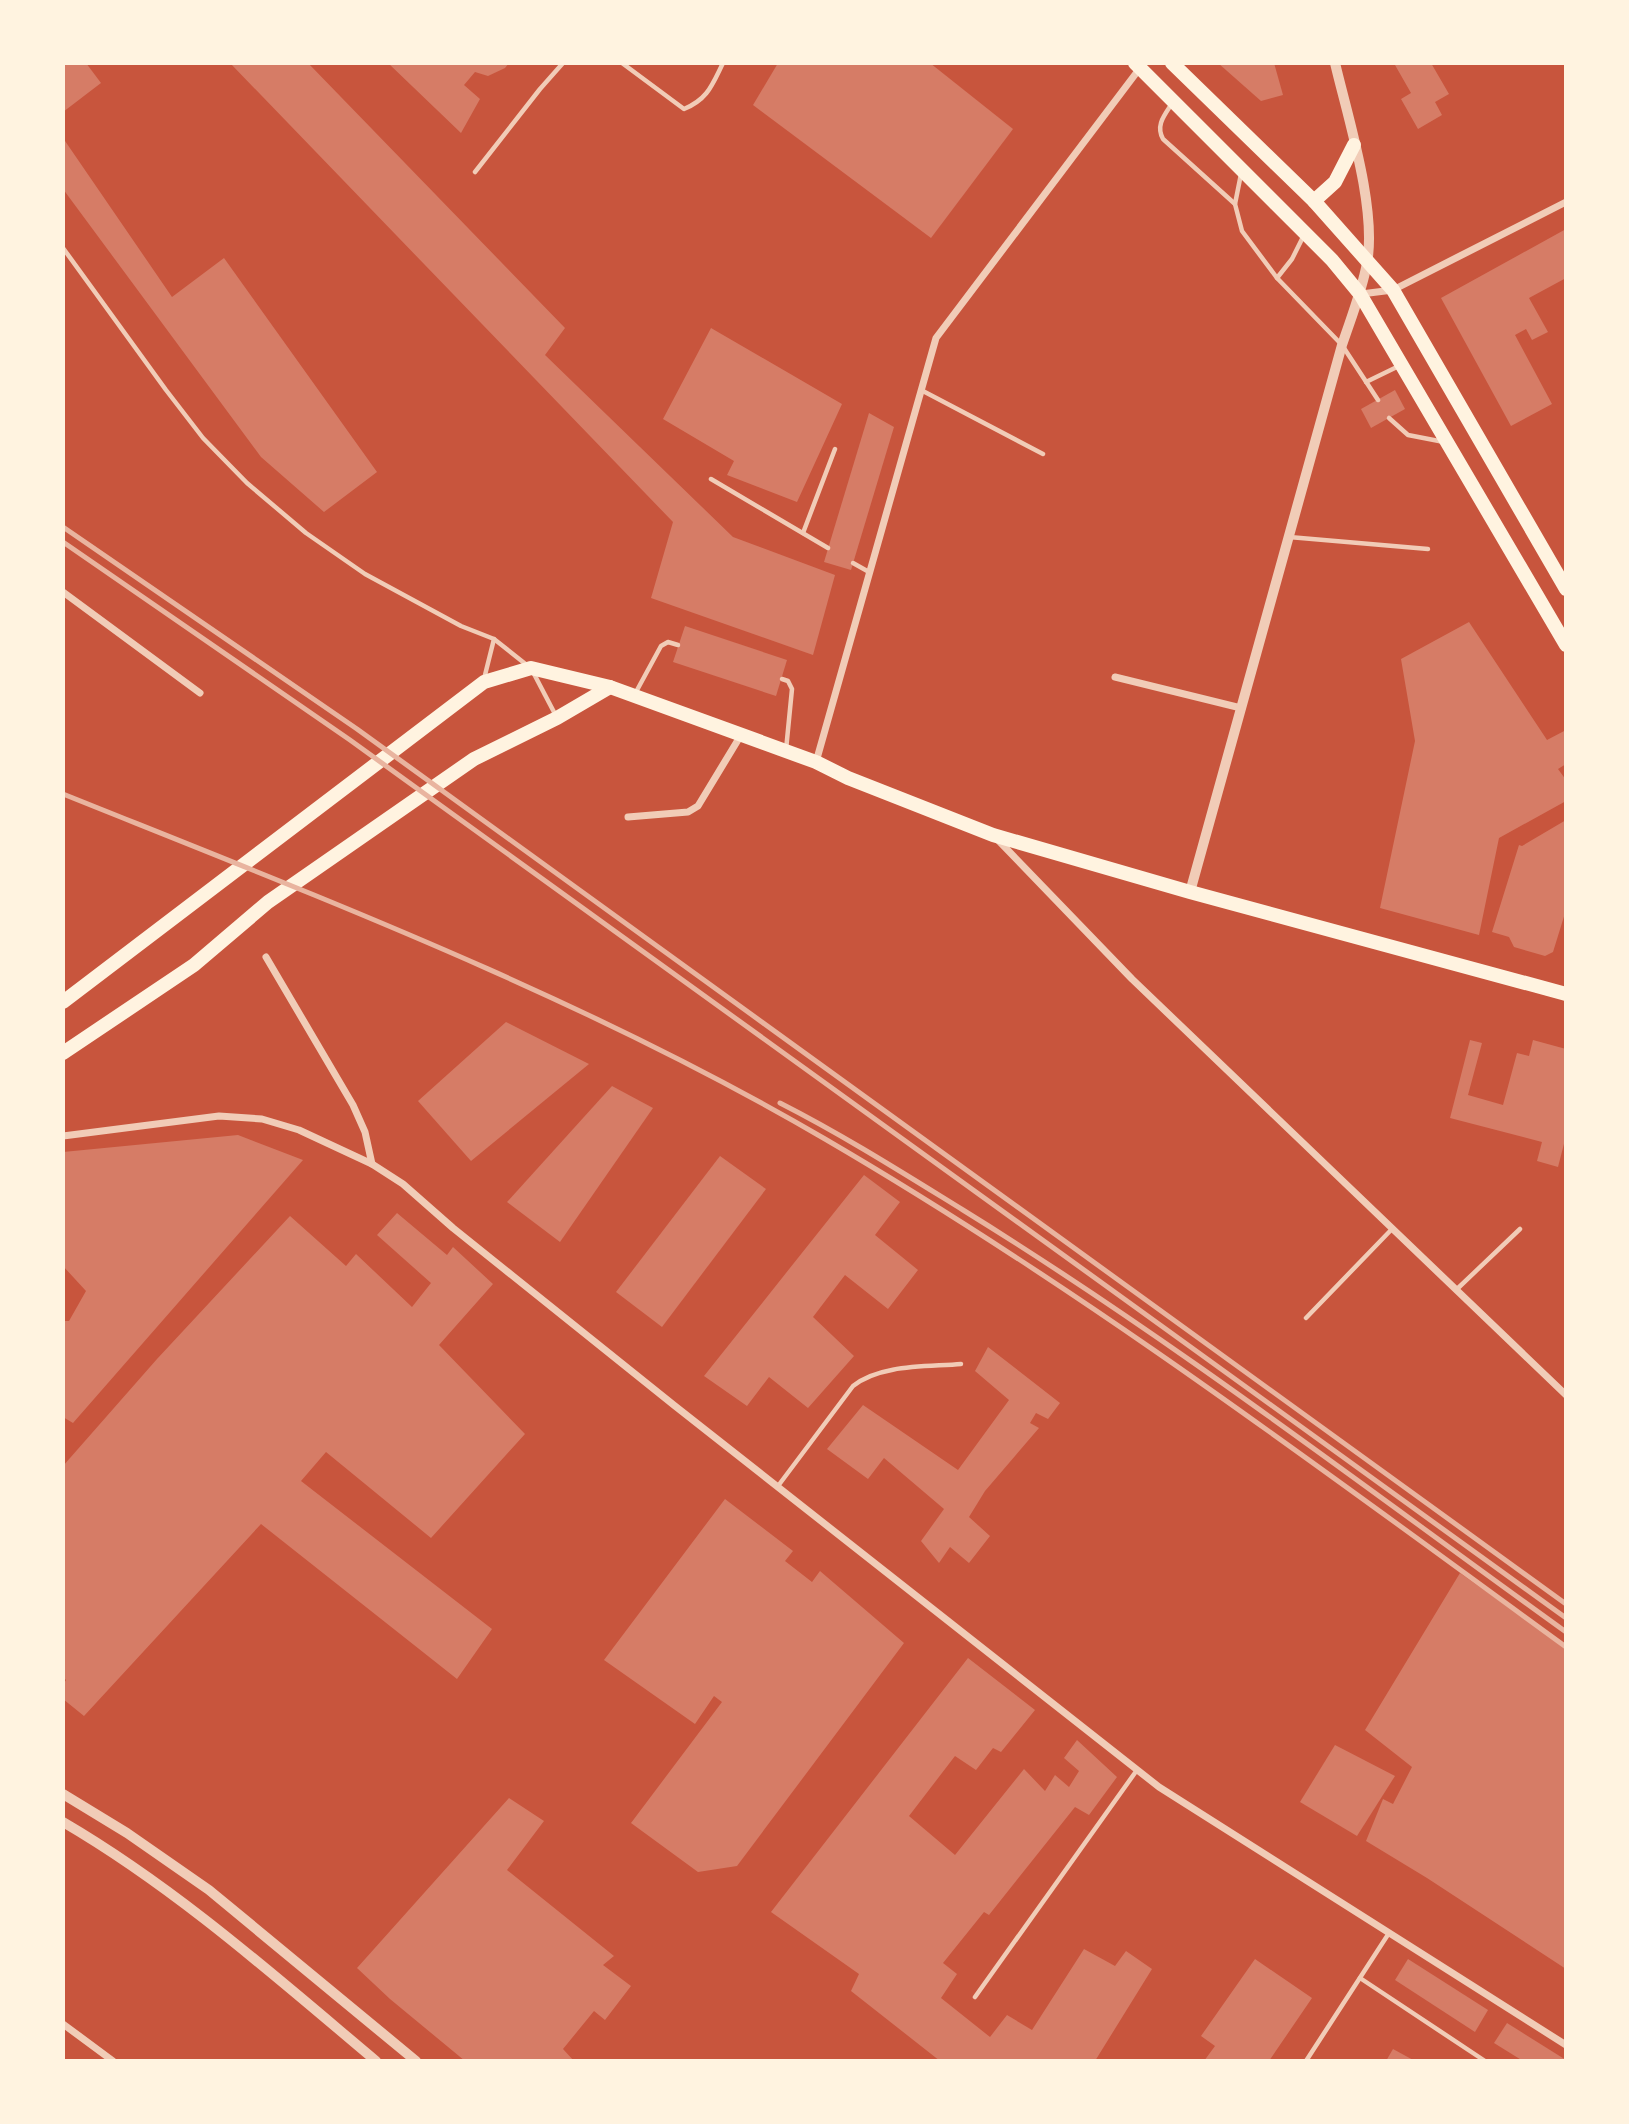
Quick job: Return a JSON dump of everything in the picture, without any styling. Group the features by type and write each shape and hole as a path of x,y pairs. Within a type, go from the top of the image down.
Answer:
{"main road":[{"path":"1172,63 1314,201 1393,290 1566,589"},
{"path":"1137,66 1332,260 1360,294 1566,645"},
{"path":"1314,201 1335,182 1354,145"},
{"path":"63,1002 484,682 531,668 610,687 816,762 848,778 993,835 1190,892 1566,994"},
{"path":"63,1053 194,965 268,902 474,759 557,718 610,687"}],"street":[{"path":"1190,892 1368,260 1368,210 1335,63"},
{"path":"816,762 936,338 1137,66"},
{"path":"1360,294 1393,290 1566,202"},
{"path":"63,592 201,694"},
{"path":"1115,677 1241,708"},
{"path":"628,817 688,812 698,806 741,735"},
{"path":"993,835 1132,979 1566,1395"},
{"path":"266,957 353,1105 365,1132 372,1164"},
{"path":"63,1136 219,1116 262,1119 299,1130 372,1164 403,1184 453,1228 1159,1787 1566,2045"},
{"path":"63,1794 127,1833 209,1890 416,2061"},
{"path":"63,1822 98,1844 218,1931 376,2061"},
{"path":"63,2024 113,2061"}],"lane":[{"path":"474,172 564,63"},
{"path":"622,63 684,109 708,94 723,63"},
{"path":"1173,102 1162,118 1159,131 1163,139 1235,204"},
{"path":"1241,169 1235,204 1242,230 1277,278 1342,345 1378,400"},
{"path":"1277,278 1292,259 1305,233"},
{"path":"63,248 203,438 247,484 306,533 365,574 439,615 494,639 531,668 557,718"},
{"path":"1366,382 1402,365"},
{"path":"921,390 1043,454"},
{"path":"1389,418 1408,435 1447,443"},
{"path":"803,533 835,449"},
{"path":"711,479 828,548"},
{"path":"1288,537 1428,549"},
{"path":"853,562 869,572"},
{"path":"484,682 494,639"},
{"path":"634,696 661,646 668,642 678,645"},
{"path":"782,679 788,681 792,689 786,751"},
{"path":"1455,1291 1520,1229"},
{"path":"1306,1318 1391,1230"},
{"path":"778,1487 853,1386 864,1377 878,1371 961,1364"},
{"path":"975,1997 1136,1770"},
{"path":"1306,2061 1389,1933"},
{"path":"1360,1978 1485,2061"}],"building":[{"path":"63,63 86,63 101,83 63,112"},
{"path":"230,63 308,63 565,328 545,355 733,537 835,575 813,655 651,598 673,522"},
{"path":"388,63 509,63 505,68 488,76 475,72 464,85 480,99 461,133"},
{"path":"778,63 930,63 1013,129 931,238 753,105"},
{"path":"1218,63 1274,63 1283,95 1261,101"},
{"path":"1431,63 1449,94 1435,102 1442,115 1418,129 1401,99 1411,93 1395,65"},
{"path":"63,138 172,297 224,258 377,472 324,512 261,457 63,189"},
{"path":"1566,229 1566,278 1529,298 1548,332 1532,340 1526,329 1515,335 1552,404 1511,426 1441,298"},
{"path":"711,328 842,404 797,502 727,475 734,461 663,419"},
{"path":"1395,390 1405,409 1371,428 1361,409"},
{"path":"869,413 894,427 851,570 824,562"},
{"path":"1469,622 1547,740 1566,730 1566,764 1558,769 1566,780 1566,801 1499,838 1479,935 1380,908 1415,741 1401,659"},
{"path":"685,626 787,660 776,696 673,662"},
{"path":"1566,820 1566,910 1553,952 1545,956 1514,947 1509,937 1492,932 1519,845 1522,846"},
{"path":"506,1022 589,1064 471,1161 418,1101"},
{"path":"1470,1040 1482,1043 1468,1095 1503,1105 1517,1053 1529,1056 1533,1040 1566,1049 1566,1136 1558,1167 1537,1161 1542,1142 1450,1118"},
{"path":"612,1086 653,1108 560,1242 507,1202"},
{"path":"238,1135 303,1160 73,1423 63,1417 63,1321 69,1321 86,1291 63,1266 63,1152"},
{"path":"720,1156 766,1189 662,1327 616,1292"},
{"path":"864,1175 900,1202 875,1235 918,1270 888,1309 845,1275 813,1317 854,1356 808,1408 769,1377 747,1406 704,1376"},
{"path":"397,1213 447,1255 453,1247 493,1284 439,1345 525,1434 431,1538 326,1452 301,1481 492,1629 457,1679 261,1524 84,1716 63,1699 63,1685 66,1680 63,1677 63,1466 157,1359 290,1216 346,1266 356,1254 412,1307 431,1283 377,1235"},
{"path":"988,1347 1060,1403 1048,1419 1036,1413 1030,1423 1039,1428 985,1491 969,1517 990,1536 969,1563 950,1547 939,1563 921,1541 944,1509 884,1458 868,1479 827,1449 863,1405 958,1470 1009,1400 975,1371"},
{"path":"725,1499 793,1551 785,1561 812,1582 820,1571 904,1643 737,1866 698,1872 631,1823 722,1702 714,1696 695,1724 604,1660"},
{"path":"1460,1573 1566,1648 1566,1969 1366,1841 1383,1799 1393,1804 1412,1767 1365,1730"},
{"path":"968,1658 1035,1710 1001,1752 993,1748 976,1770 955,1756 909,1816 955,1855 1024,1769 1045,1791 1055,1775 1069,1787 1079,1771 1064,1758 1077,1740 1117,1777 1089,1815 1075,1807 989,1915 984,1912 943,1963 957,1974 941,1998 990,2037 1007,2015 1032,2030 1084,1949 1115,1966 1126,1951 1152,1969 1095,2061 940,2061 851,1991 859,1974 771,1912"},
{"path":"1335,1745 1395,1776 1357,1836 1300,1802"},
{"path":"509,1798 544,1821 507,1870 614,1956 603,1965 631,1986 605,2020 594,2011 563,2049 574,2061 465,2061 357,1968"},
{"path":"1255,1959 1312,1998 1269,2061 1204,2061 1215,2046 1201,2036"},
{"path":"1408,1959 1488,2010 1475,2032 1395,1980"},
{"path":"1507,2023 1566,2061 1523,2061 1494,2043"},
{"path":"1393,2049 1415,2061 1386,2061"}],"railway":[{"path":"63,527 357,729 1566,1604"},
{"path":"63,542 350,740 1566,1618"},
{"path":"63,794 354,912 546,995 641,1040 825,1139 1016,1257 1109,1320 1293,1449 1566,1647"},
{"path":"780,1103 918,1182 1117,1310 1566,1632"}]}
